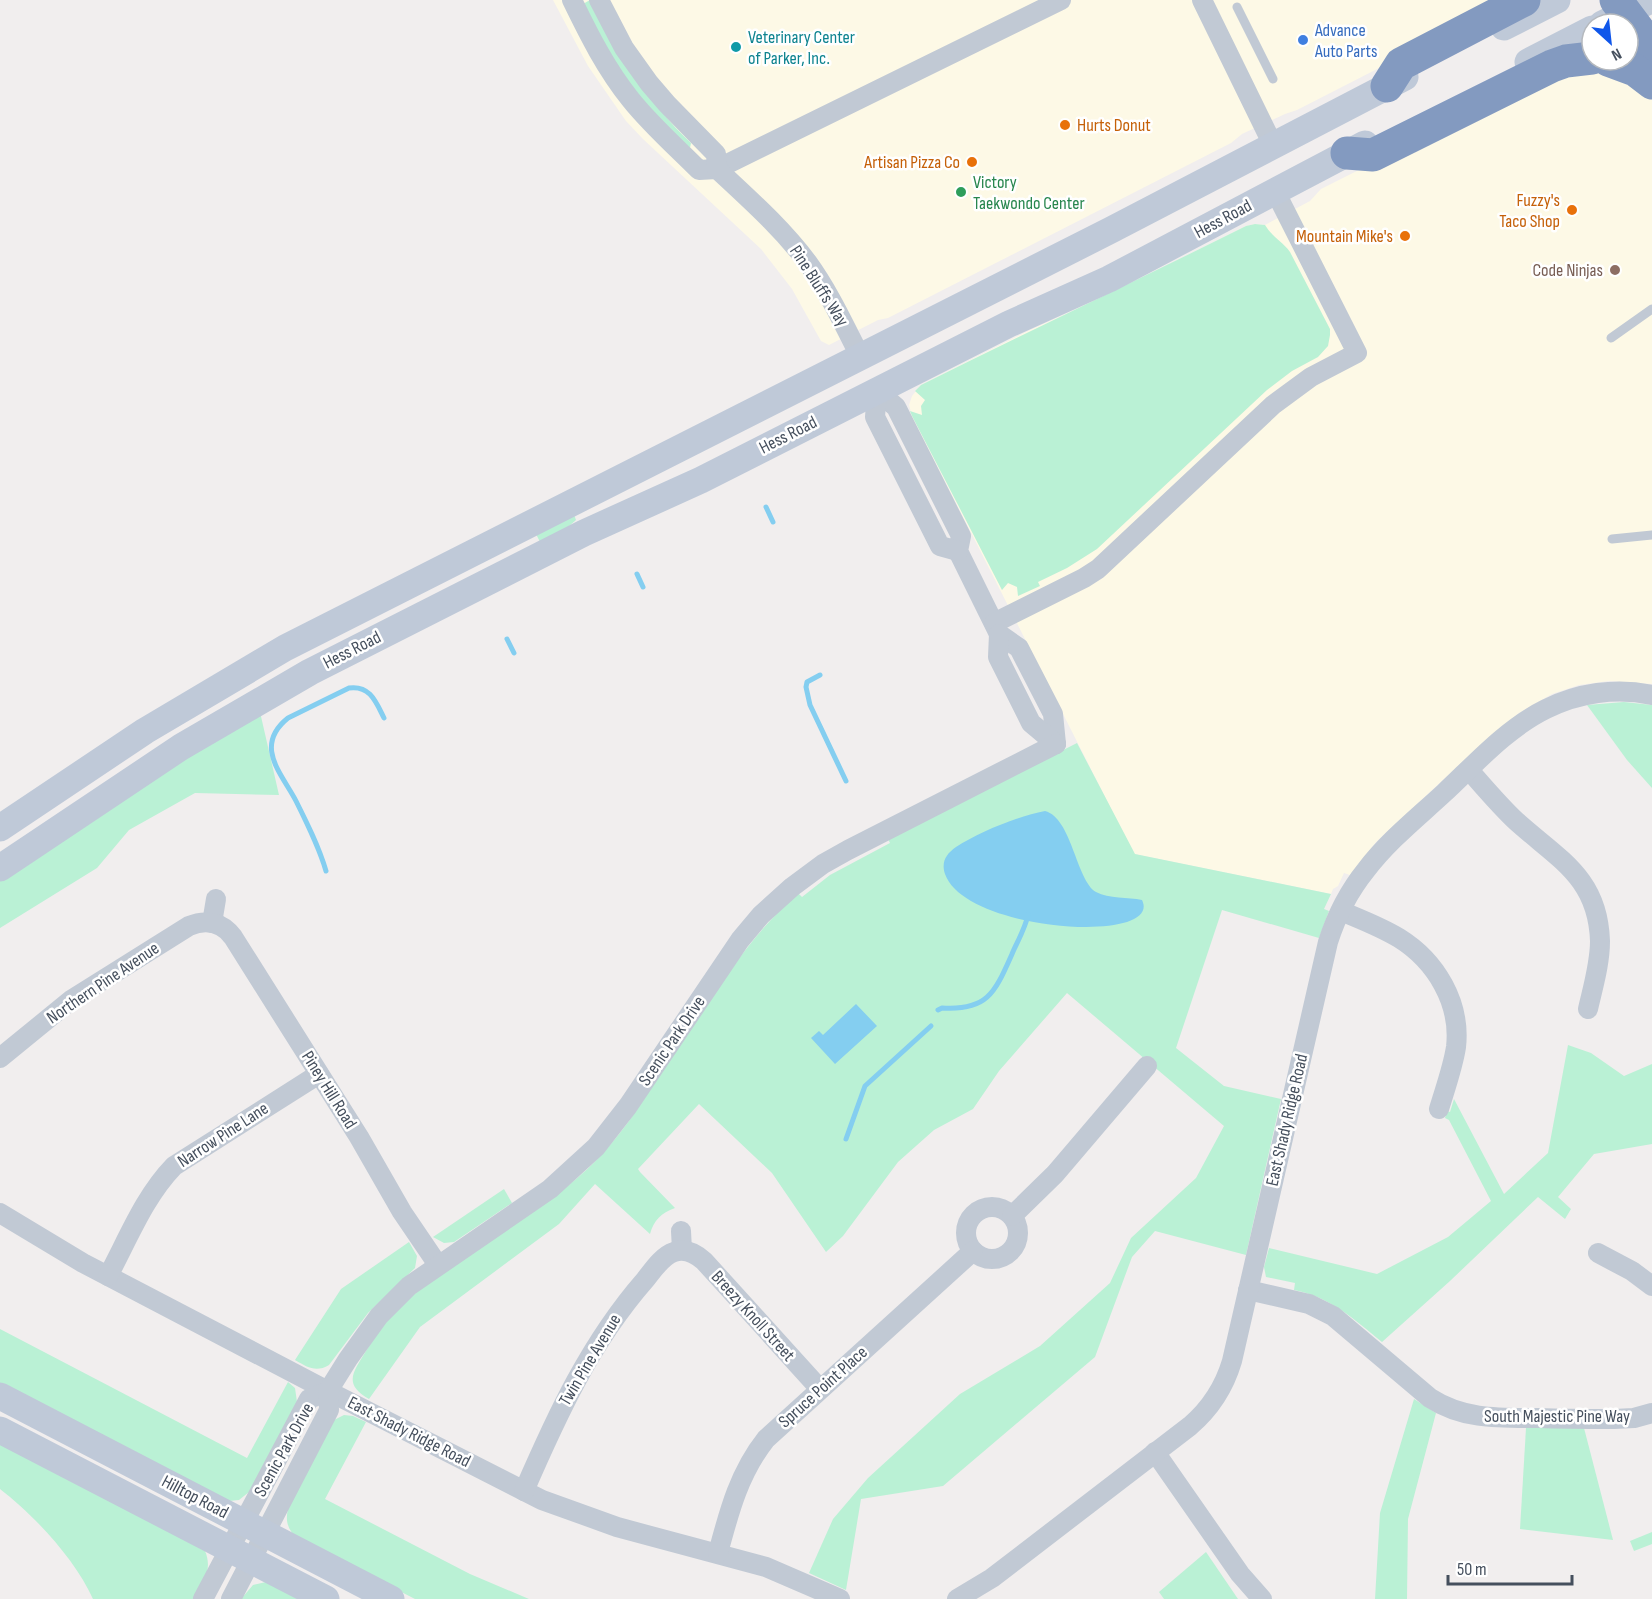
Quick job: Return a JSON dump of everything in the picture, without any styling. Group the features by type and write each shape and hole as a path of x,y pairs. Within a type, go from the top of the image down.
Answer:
{"highway":[{"path":"1387,86 1401,64 1524,0"},
{"path":"1623,9 1652,48"},
{"path":"1347,153 1374,155 1559,63 1580,59"},
{"path":"1638,72 1652,83"}],"main road":[{"name":"Hess Road","path":"0,828 133,738 267,658 1557,0"},
{"name":"Hess Road","path":"0,868 181,747 310,672 584,533 700,480 1020,318 1109,279 1347,153 1580,35"},
{"name":"Pine Bluffs Way","path":"860,356 877,391"},
{"name":"Hilltop Road","path":"0,1395 391,1599"},
{"name":"Hilltop Road","path":"0,1430 326,1599"}],"street":[{"name":"Pine Bluffs Way","path":"572,0 600,54 639,110 699,170 717,169"},
{"name":"Pine Bluffs Way","path":"599,0 624,48 649,83 716,154 717,169 779,228 807,261 860,356"},
{"path":"717,169 1062,0"},
{"path":"1202,0 1273,145"},
{"path":"996,628 1098,568 1283,396 1311,377 1357,353 1275,191"},
{"name":"Pine Bluffs Way","path":"877,391 875,417 940,546 958,551 996,628 998,657 1031,723 1056,744"},
{"name":"East Shady Ridge Road","path":"957,1599 992,1578 1200,1417 1221,1390 1230,1368 1330,936 1341,911 1375,859 1521,724 1559,703 1580,696 1624,692 1652,695"},
{"name":"Scenic Park Drive","path":"240,1554 254,1528 309,1400 328,1391 357,1344 382,1312 409,1286 550,1189 596,1147 628,1106 740,940 761,915 792,887 823,864 1056,744"},
{"path":"1469,770 1514,819 1567,864 1585,887 1596,916 1600,943 1588,1010"},
{"path":"212,923 216,899"},
{"path":"1341,911 1403,941 1427,961 1444,986 1454,1011 1456,1035 1455,1051 1439,1109"},
{"name":"Piney Hill Road","path":"212,923 220,925 231,933 359,1137 402,1212 438,1265"},
{"name":"Northern Pine Avenue","path":"0,1058 55,1012 85,991 189,926 212,923"},
{"path":"1012,1216 1055,1174 1147,1066"},
{"name":"Narrow Pine Lane","path":"108,1276 150,1197 174,1166 319,1074"},
{"path":"994,1207 1012,1216 1017,1224 1018,1234 1016,1244 1010,1252 1001,1258 991,1260 973,1251 966,1234 967,1224 972,1216 985,1208 994,1207"},
{"name":"East Shady Ridge Road","path":"0,1213 44,1241 108,1276 547,1502 601,1522 778,1571 840,1599"},
{"path":"681,1230 682,1250"},
{"name":"Breezy Knoll Street","path":"682,1250 704,1260 820,1389"},
{"name":"Twin Pine Avenue","path":"524,1491 567,1395 599,1339 621,1308 662,1260 682,1250"},
{"name":"Spruce Point Place","path":"718,1553 734,1496 751,1460 770,1435 973,1251"},
{"path":"1598,1252 1632,1271 1652,1286"},
{"name":"South Majestic Pine Way","path":"1248,1290 1298,1301 1324,1311 1338,1319 1430,1398 1465,1414 1491,1418 1618,1419 1652,1413"},
{"path":"1155,1452 1240,1574 1262,1599"},
{"path":"204,1599 240,1554"},
{"path":"231,1599 240,1554"}],"lane":[{"path":"1237,7 1273,79"},
{"path":"1611,338 1652,309"},
{"path":"1612,539 1652,535"}],"shaded area":[{"path":"553,0 1512,0 1297,110 1242,134 1231,143 888,318 878,320 829,345 821,341 792,289 761,249 626,121 588,66"},
{"path":"1580,66 1580,72 1604,72 1652,93 1652,684 1609,681 1579,685 1552,694 1519,713 1486,740 1376,842 1350,875 1344,873 1331,894 1134,854 912,416 909,405 912,396 921,385 1028,331 1106,296 1246,226 1265,225 1310,201 1321,189 1550,74"}],"green space":[{"path":"590,0 635,75 661,111 691,143 690,148 662,124 623,77 583,4"},
{"path":"1265,225 1290,252 1330,329 1328,346 1318,357 1292,371 1267,390 1097,549 1067,568 1038,582 1040,586 1018,596 1017,587 1008,583 1002,590 912,416 910,411 922,415 921,406 925,400 915,391 921,385 1246,226"},
{"path":"573,512 576,520 561,533 541,544 535,532"},
{"path":"1624,702 1652,705 1652,788 1627,760 1587,705"},
{"path":"260,712 279,795 195,793 129,830 97,868 0,928 0,880"},
{"path":"1077,743 1135,854 1331,894 1324,909 1329,911 1319,938 1222,910 1176,1048 1224,1086 1281,1099 1246,1255 1155,1231 1132,1257 1095,1357 943,1486 861,1499 846,1590 809,1573 833,1519 868,1478 960,1394 1040,1346 1110,1283 1131,1238 1196,1178 1224,1126 1067,993 999,1071 973,1109 934,1130 898,1162 843,1236 826,1252 772,1173 699,1104 638,1169 675,1208 659,1218 650,1234 595,1184 559,1224 420,1327 369,1399 355,1388 353,1377 358,1365 384,1325 403,1304 433,1280 556,1195 602,1154 629,1121 709,1000 744,952 769,922 798,893 802,897 830,875 890,843 888,839"},
{"path":"1568,1045 1591,1053 1624,1076 1652,1064 1652,1144 1594,1154 1558,1197 1571,1209 1565,1219 1538,1197 1382,1342 1330,1303 1294,1290 1295,1283 1266,1277 1264,1267 1269,1248 1377,1274 1448,1237 1491,1201 1449,1120 1445,1118 1447,1111 1450,1112 1454,1099 1504,1194 1548,1153"},
{"path":"504,1189 512,1203 454,1242 444,1243 433,1237"},
{"path":"409,1242 417,1256 415,1268 368,1313 329,1365 316,1369 295,1360 341,1289"},
{"path":"0,1329 247,1458 288,1382 295,1388 297,1402 249,1492 239,1500 229,1501 0,1383"},
{"path":"1414,1399 1436,1413 1408,1519 1407,1599 1375,1599 1380,1513"},
{"path":"344,1415 366,1422 325,1499 470,1574 529,1599 415,1599 298,1539 287,1522 288,1509 334,1420"},
{"path":"1526,1428 1584,1428 1613,1540 1520,1529"},
{"path":"0,1441 205,1551 207,1570 195,1599 93,1599 65,1553 40,1525 0,1489"},
{"path":"1652,1532 1652,1544 1634,1551 1630,1541"},
{"path":"1206,1552 1238,1599 1164,1599 1159,1592"},
{"path":"266,1582 303,1599 241,1599 253,1585"}],"water":[{"path":"1045,811 1054,816 1062,825 1089,885 1096,892 1107,896 1142,900 1141,914 1123,923 1095,927 1059,926 1022,920 987,909 960,894 944,870 945,859 950,852 987,830"},
{"path":"856,1004 877,1026 835,1064 811,1038 819,1031 823,1035"}],"waterway":[{"path":"766,507 773,522"},
{"path":"637,574 643,587"},
{"path":"507,639 514,653"},
{"path":"820,675 807,682 810,705 846,781"},
{"path":"326,871 308,826 278,770 271,749 273,739 278,728 288,718 349,688 362,689 367,692 384,718"},
{"path":"938,1010 970,1006 980,1002 995,989 1028,915"},
{"path":"846,1139 865,1086 931,1026"}],"place":[{"name":"Advance Auto Parts","path":"1303,40"},
{"name":"Veterinary Center of Parker, Inc.","path":"736,47"},
{"name":"Hurts Donut","path":"1065,125"},
{"name":"Artisan Pizza Co","path":"972,162"},
{"name":"Victory Taekwondo Center","path":"961,192"},
{"name":"Fuzzy's Taco Shop","path":"1572,210"},
{"name":"Mountain Mike's","path":"1405,236"},
{"name":"Code Ninjas","path":"1615,270"}]}
